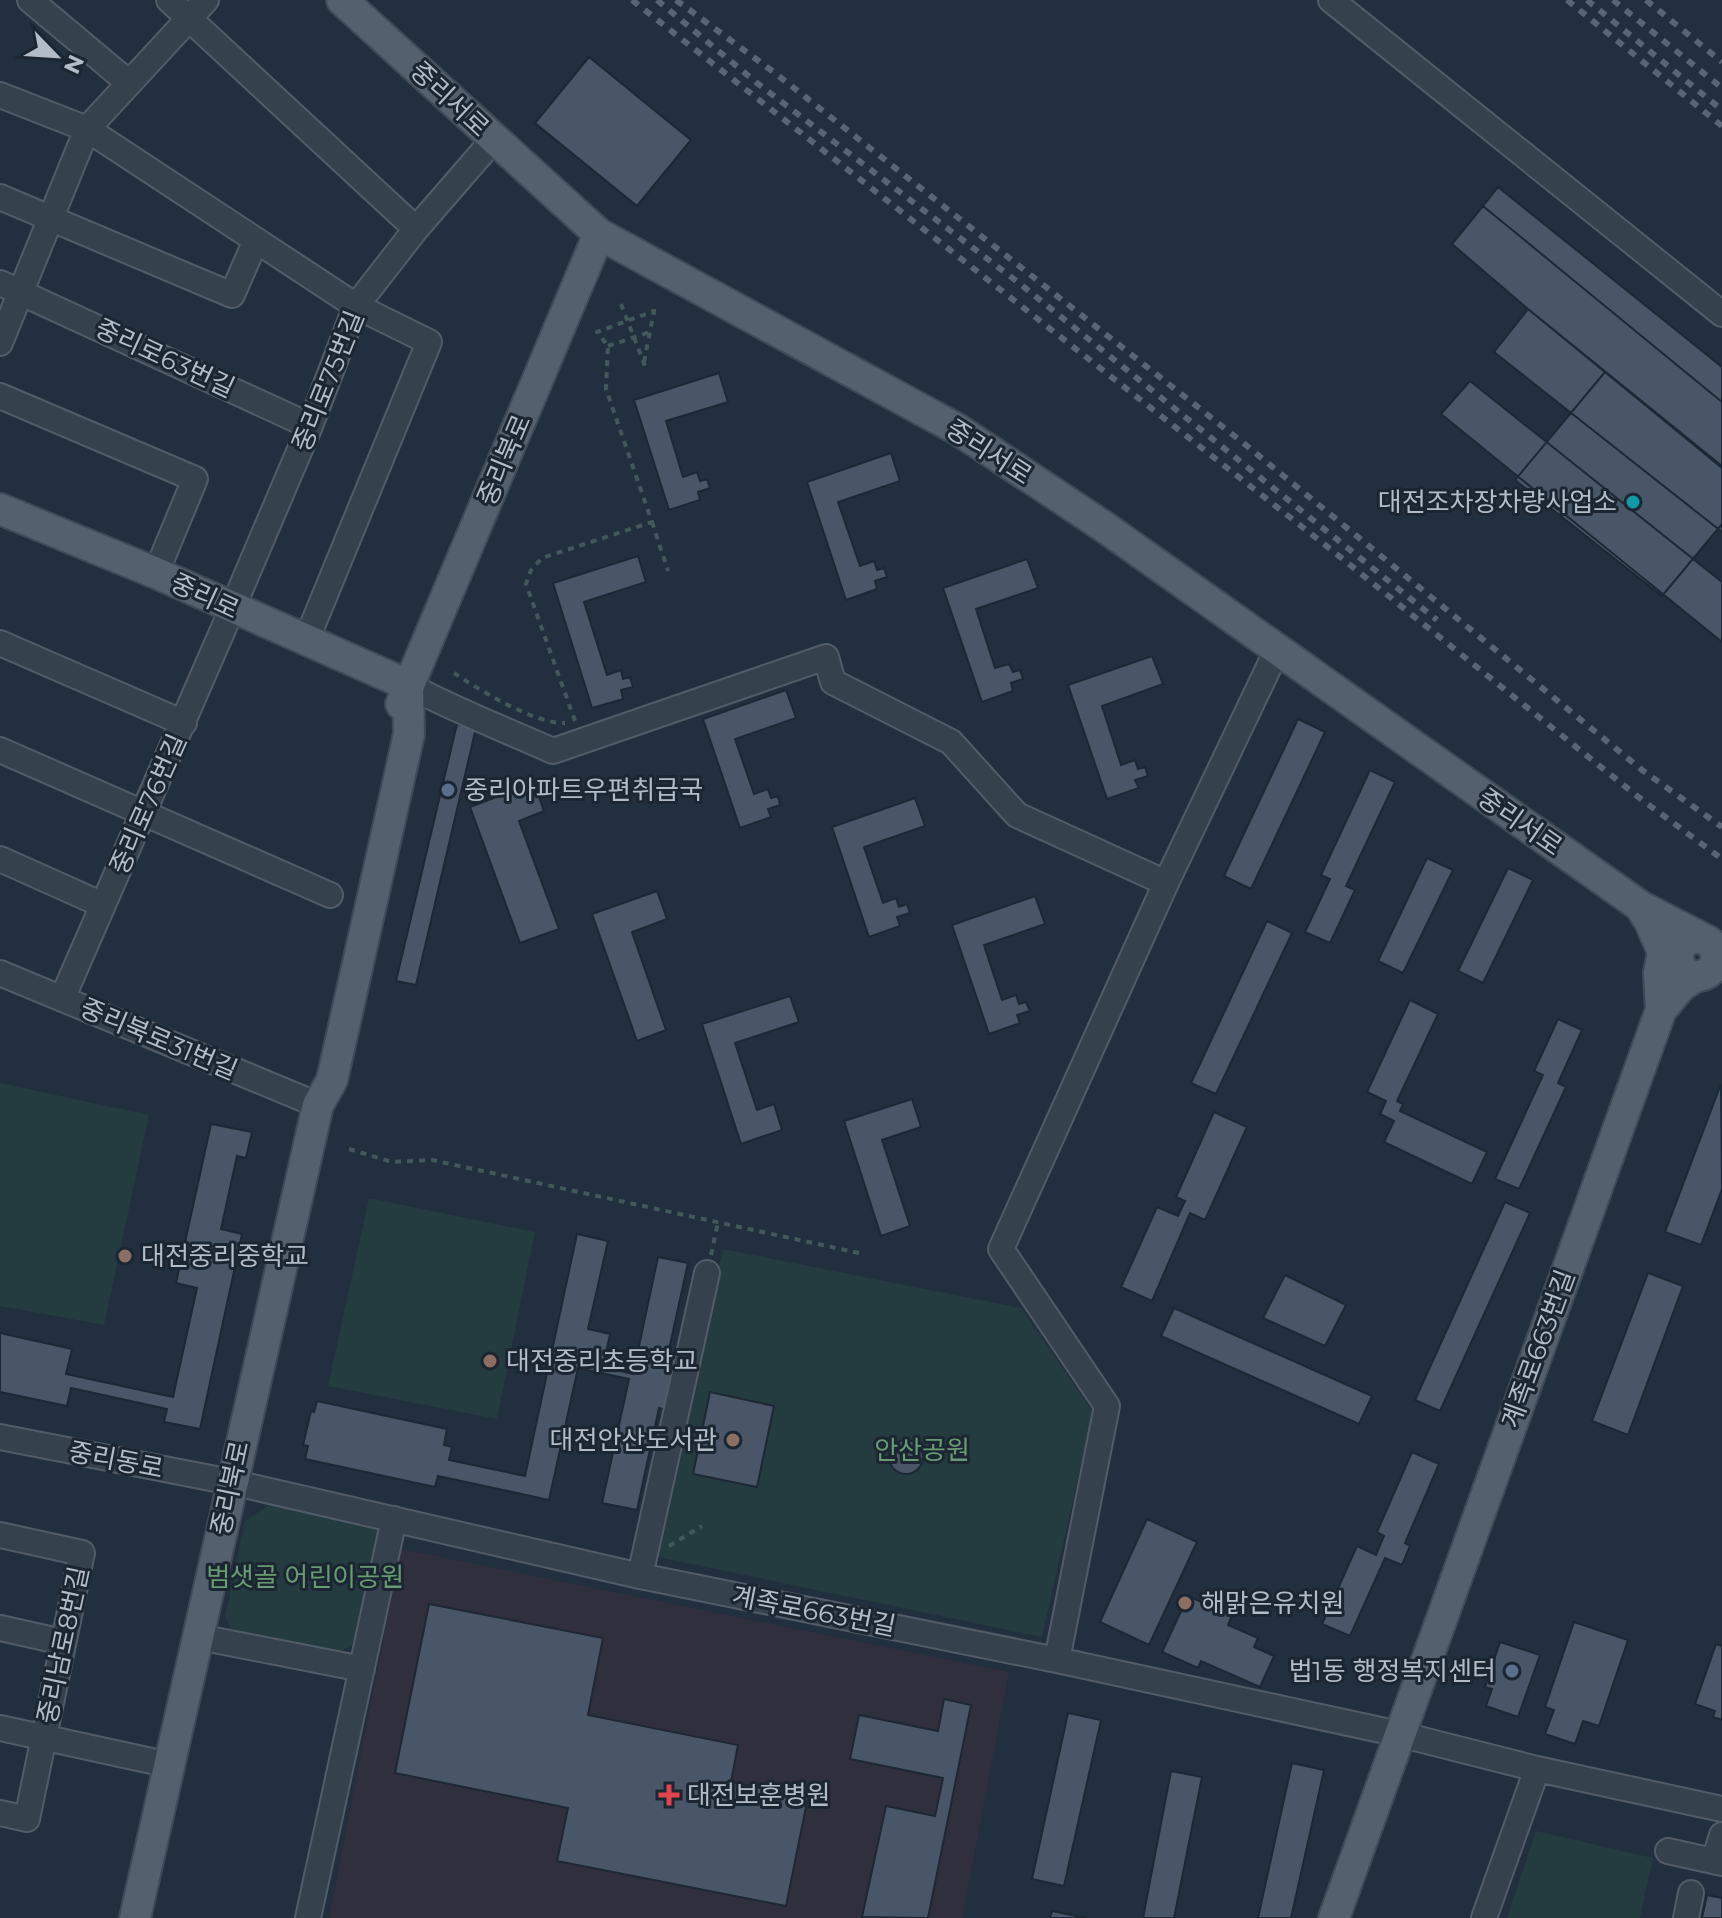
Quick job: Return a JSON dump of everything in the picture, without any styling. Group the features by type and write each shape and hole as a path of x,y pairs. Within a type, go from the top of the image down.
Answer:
{"main road":[{"name":"중리서로","path":"342,0 599,234 957,429 1103,526 1645,914 1668,918 1704,964"},
{"name":"중리북로","path":"135,1918 318,1105 332,1080 409,734 408,685 599,234"},
{"name":"중리로","path":"0,509 156,573 408,685"},
{"path":"1645,914 1663,952 1659,973 1665,1002"},
{"path":"1665,1002 1668,975 1704,964"},
{"path":"1665,1002 1704,964"},
{"name":"계족로663번길","path":"1334,1918 1665,1002"}],"street":[{"path":"30,0 129,83"},
{"path":"169,0 416,229"},
{"path":"0,343 11,287 51,218 87,129 206,0"},
{"path":"1331,0 1722,314"},
{"path":"0,95 87,129 356,306 429,342 306,641"},
{"name":"중리로75번길","path":"232,609 310,426 356,306 416,229 494,139"},
{"path":"0,197 232,295 256,240"},
{"name":"중리로63번길","path":"11,287 310,426"},
{"path":"0,396 195,479 156,573"},
{"name":"중리로76번길","path":"62,999 232,609"},
{"path":"0,643 184,723"},
{"path":"1057,1660 1107,1406 1001,1249 1166,883 1277,650"},
{"path":"408,685 444,705 477,716 553,751 826,657 833,682 951,742 1017,815 1166,883"},
{"path":"0,750 145,811 330,895"},
{"path":"0,859 103,905"},
{"name":"중리북로31번길","path":"0,973 318,1105"},
{"path":"640,1576 707,1273"},
{"name":"중리동로","path":"0,1437 231,1482"},
{"name":"계족로663번길","path":"231,1482 640,1576 1057,1660 1399,1734 1537,1769 1722,1809"},
{"path":"308,1918 394,1519"},
{"name":"중리남로8번길","path":"0,1535 82,1553 27,1819 0,1813"},
{"path":"0,1628 63,1642"},
{"path":"199,1637 362,1669"},
{"name":"중리남로8번길","path":"0,1728 170,1765"},
{"path":"1484,1918 1537,1769"},
{"path":"1668,1851 1718,1862 1722,1835"},
{"path":"1686,1918 1691,1893"}],"path":[{"path":"621,304 647,371"},
{"path":"644,362 654,308 597,332 608,346 606,389 668,571"},
{"path":"608,346 650,332"},
{"path":"454,673 479,690 537,717 555,723 575,723 526,584 531,570 542,558 652,522"},
{"path":"349,1149 392,1162 432,1160 859,1253"},
{"path":"707,1273 718,1222"},
{"path":"668,1547 702,1526"}],"shaded area":[{"name":"대전보훈병원","path":"401,1549 1009,1672 962,1918 329,1918"}],"green space":[{"path":"0,1083 149,1115 104,1325 0,1306"},
{"path":"369,1198 535,1232 497,1419 328,1386"},
{"name":"안산공원","path":"723,1249 1021,1308 1093,1412 1042,1637 653,1556"},
{"name":"범샛골 어린이공원","path":"272,1503 386,1526 361,1639 341,1651 231,1630 225,1617 245,1521"},
{"path":"1536,1831 1653,1858 1640,1918 1507,1918"}],"building":[{"path":"589,57 691,140 637,206 535,123"},
{"path":"1498,187 1722,367 1722,402 1483,206"},
{"path":"1483,206 1722,402 1722,466 1452,244"},
{"path":"1528,309 1722,468 1722,532 1494,352"},
{"name":"대전조차장차량사업소","path":"1605,372 1722,468 1722,524 1662,596 1515,480"},
{"path":"719,373 728,402 666,421 683,477 697,472 700,481 707,479 710,488 698,492 700,500 669,510 634,400"},
{"path":"1470,381 1722,582 1722,642 1441,414"},
{"path":"891,453 900,481 838,502 860,566 874,561 877,570 884,568 887,577 875,581 877,589 846,600 807,482"},
{"path":"638,556 646,582 584,602 607,675 621,670 623,679 630,677 633,687 621,690 623,699 592,708 553,583"},
{"path":"1027,559 1038,588 976,609 995,668 1009,664 1013,672 1020,670 1023,679 1011,683 1013,691 982,702 943,588"},
{"path":"1152,656 1163,684 1102,706 1121,765 1135,760 1138,769 1145,767 1148,776 1135,780 1139,788 1107,799 1068,685"},
{"path":"786,690 796,718 735,739 754,794 768,789 771,798 778,796 780,805 768,809 771,817 740,828 703,719"},
{"path":"1298,719 1325,732 1251,889 1224,876"},
{"path":"457,724 476,728 416,985 396,981"},
{"path":"1370,770 1395,782 1346,886 1355,890 1330,943 1305,932 1330,879 1321,875"},
{"path":"534,783 544,811 519,821 559,929 520,943 470,807"},
{"path":"915,798 925,826 864,847 883,903 896,898 899,907 907,904 910,913 897,917 900,926 869,937 832,827"},
{"path":"1427,858 1453,870 1403,973 1378,961"},
{"path":"1508,868 1533,880 1483,983 1458,971"},
{"path":"657,891 667,919 632,932 666,1030 637,1041 592,914"},
{"path":"1035,896 1045,924 984,945 1002,1000 1016,995 1019,1004 1026,1002 1030,1011 1017,1015 1020,1023 989,1034 952,925"},
{"path":"1267,921 1292,933 1216,1094 1191,1083"},
{"path":"790,996 799,1022 735,1043 757,1110 774,1104 782,1130 741,1144 702,1024"},
{"path":"1410,1000 1438,1014 1397,1101 1403,1104 1400,1111 1487,1152 1472,1184 1384,1142 1394,1121 1380,1114 1386,1101 1367,1092"},
{"path":"1558,1019 1582,1030 1558,1083 1566,1087 1519,1189 1495,1179 1543,1075 1534,1071"},
{"path":"1721,1084 1722,1189 1701,1245 1665,1232"},
{"path":"912,1099 921,1127 882,1140 910,1226 881,1236 844,1121"},
{"path":"1214,1112 1247,1127 1205,1220 1190,1213 1152,1301 1121,1287 1157,1207 1178,1216 1185,1201 1176,1197"},
{"path":"211,1124 252,1132 246,1158 237,1156 221,1229 242,1234 200,1429 164,1422 167,1409 71,1388 67,1406 0,1392 0,1333 72,1349 66,1374 173,1397 197,1288 176,1283"},
{"path":"1505,1202 1530,1213 1440,1411 1415,1400"},
{"path":"577,1234 608,1241 588,1329 610,1334 603,1367 633,1374 658,1257 688,1263 666,1363 681,1366 671,1411 659,1408 637,1510 602,1503 629,1379 578,1368 549,1500 438,1476 435,1487 305,1459 308,1446 303,1445 311,1411 314,1412 317,1401 447,1429 444,1445 452,1447 449,1460 525,1476"},
{"path":"1648,1273 1683,1286 1628,1435 1592,1421"},
{"path":"1285,1275 1346,1305 1325,1346 1263,1318"},
{"path":"1174,1308 1372,1396 1359,1424 1161,1336"},
{"name":"대전안산도서관","path":"710,1392 774,1406 757,1487 693,1474"},
{"path":"906,1440 918,1445 923,1457 918,1469 906,1474 894,1469 889,1457 894,1445"},
{"path":"1412,1452 1439,1464 1405,1543 1410,1546 1402,1565 1385,1558 1350,1636 1322,1624 1357,1546 1376,1555 1384,1536 1377,1532"},
{"path":"1147,1519 1197,1542 1149,1645 1100,1622"},
{"path":"1188,1596 1232,1615 1228,1625 1258,1638 1254,1647 1274,1656 1260,1687 1201,1661 1198,1668 1162,1652"},
{"path":"429,1604 603,1638 588,1715 738,1745 731,1782 808,1797 786,1906 557,1861 568,1808 395,1773"},
{"path":"1574,1622 1628,1640 1599,1726 1583,1721 1575,1744 1545,1734 1554,1710 1545,1707"},
{"name":"법1동 행정복지센터","path":"1500,1642 1540,1655 1518,1717 1486,1706 1492,1689 1485,1687"},
{"path":"1716,1644 1722,1646 1722,1720 1713,1717 1715,1711 1695,1704"},
{"path":"944,1699 971,1705 928,1918 862,1917 886,1806 935,1816 943,1778 850,1759 859,1715 938,1731"},
{"path":"1068,1713 1101,1720 1064,1886 1032,1879"},
{"path":"1292,1763 1324,1770 1291,1918 1258,1918"},
{"path":"1171,1771 1202,1777 1174,1918 1143,1918"},
{"path":"1707,1895 1722,1898 1722,1918 1702,1918"},
{"path":"1052,1911 1086,1918 1050,1918"}],"railway":[{"path":"632,0 1329,548 1637,796 1722,859"},
{"path":"657,0 757,83 1019,283 1437,620"},
{"path":"676,0 775,73 1247,446 1642,770 1722,827"},
{"path":"1567,0 1722,126"},
{"path":"1587,0 1722,110"},
{"path":"1613,0 1722,88"},
{"path":"1646,0 1722,62"}],"place":[{"name":"대전조차장차량사업소","path":"1633,502"},
{"name":"중리아파트우편취급국","path":"448,790"},
{"name":"대전중리중학교","path":"125,1256"},
{"name":"대전중리초등학교","path":"490,1361"},
{"name":"대전안산도서관","path":"733,1440"},
{"name":"해맑은유치원","path":"1185,1603"},
{"name":"법1동 행정복지센터","path":"1512,1671"},
{"name":"대전보훈병원","path":"669,1795"}]}
